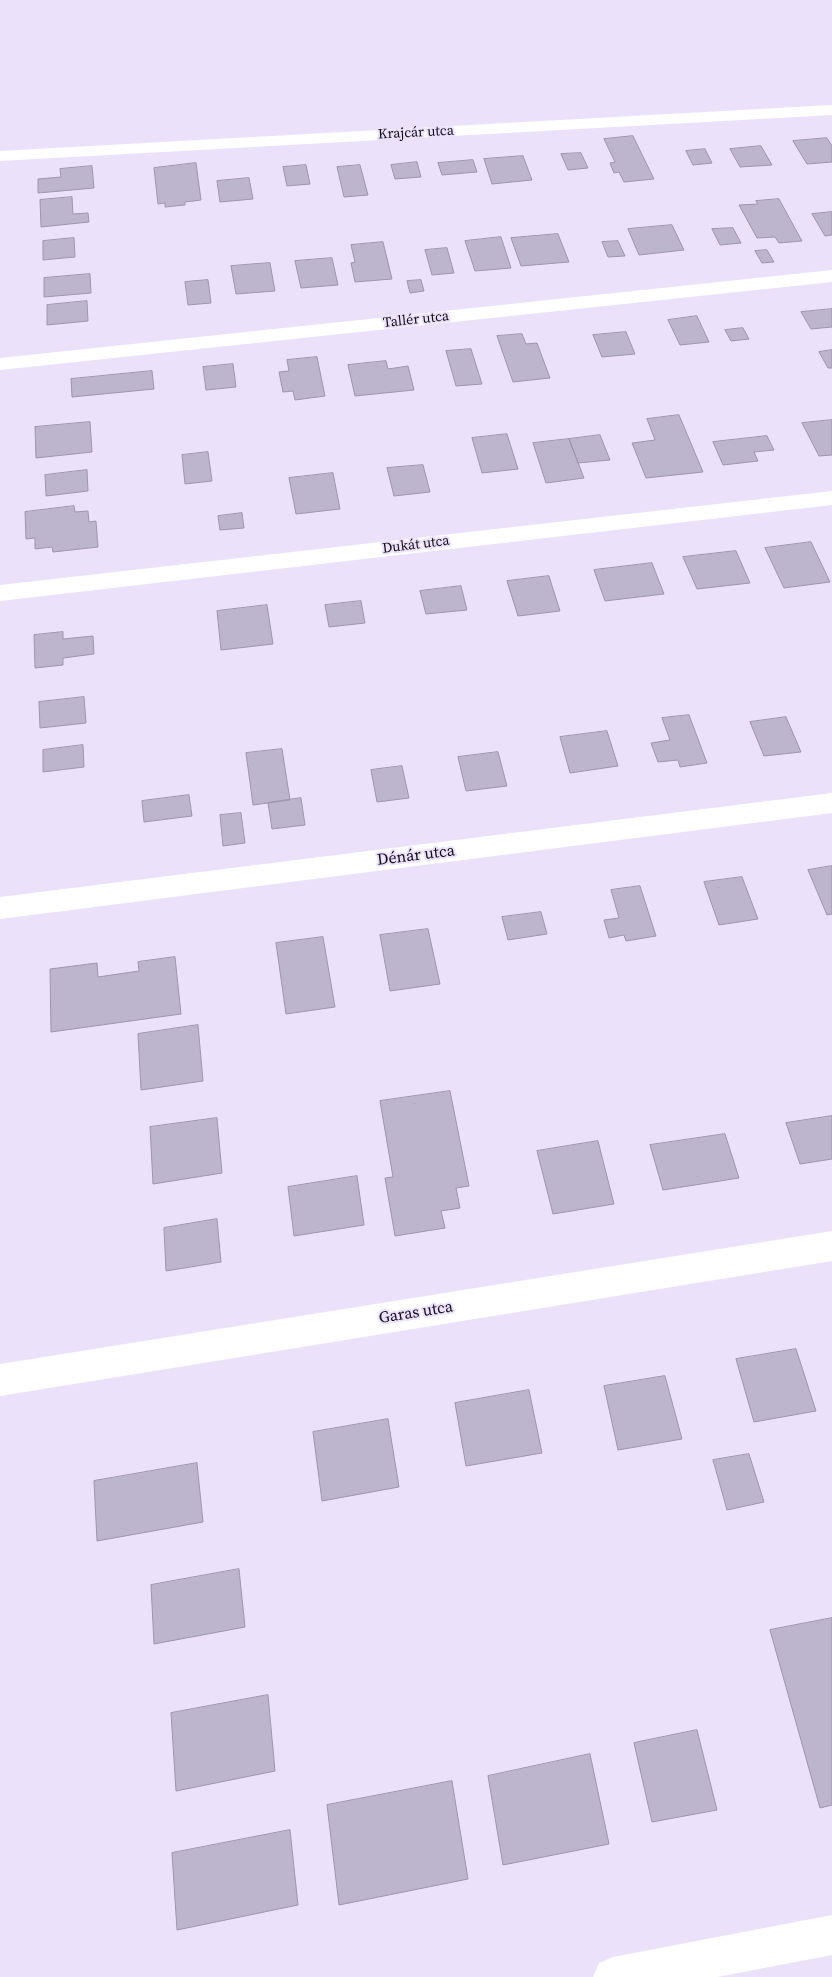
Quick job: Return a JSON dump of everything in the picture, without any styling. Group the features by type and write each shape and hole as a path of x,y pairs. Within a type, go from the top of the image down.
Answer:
{"street":[{"name":"Krajcár utca","path":"0,156 832,110"},
{"name":"Tallér utca","path":"0,364 832,276"},
{"name":"Dukát utca","path":"0,593 832,498"},
{"name":"Dénár utca","path":"0,908 832,803"},
{"name":"Garas utca","path":"0,1380 832,1246"},
{"path":"613,1977 832,1935"}],"building":[{"path":"633,136 654,179 624,182 619,172 614,173 610,163 615,162 604,139"},
{"path":"827,138 832,146 832,162 807,164 793,141"},
{"path":"761,146 772,165 740,167 730,149"},
{"path":"705,149 712,163 693,165 686,151"},
{"path":"581,153 588,168 568,170 561,154"},
{"path":"523,156 532,180 492,184 484,159"},
{"path":"473,160 477,172 442,175 438,163"},
{"path":"417,162 421,177 395,179 391,165"},
{"path":"196,163 201,200 185,202 185,205 165,207 165,203 158,204 154,168"},
{"path":"306,165 310,184 287,186 283,167"},
{"path":"360,165 368,195 344,197 337,167"},
{"path":"92,166 94,188 38,193 38,179 61,177 60,169"},
{"path":"249,178 253,199 220,202 217,181"},
{"path":"72,197 73,214 88,213 89,222 41,227 40,200"},
{"path":"779,199 802,241 779,243 775,237 757,238 739,205 758,204 756,201"},
{"path":"832,212 832,235 825,236 812,214"},
{"path":"672,225 684,250 639,255 628,229"},
{"path":"733,228 741,243 720,245 712,229"},
{"path":"558,234 569,262 521,266 511,238"},
{"path":"501,237 511,268 475,271 465,241"},
{"path":"74,238 75,257 43,260 43,241"},
{"path":"618,241 625,256 608,257 602,242"},
{"path":"383,242 392,279 355,282 351,263 355,262 351,245"},
{"path":"447,248 454,273 432,275 425,250"},
{"path":"767,250 774,262 762,263 755,251"},
{"path":"332,258 338,285 301,288 295,261"},
{"path":"270,263 275,291 236,294 231,266"},
{"path":"90,274 91,293 44,297 44,278"},
{"path":"208,280 211,303 188,305 185,282"},
{"path":"421,280 424,291 410,293 407,281"},
{"path":"87,301 88,321 47,325 47,305"},
{"path":"832,309 832,327 811,329 801,312"},
{"path":"697,316 709,342 680,345 668,320"},
{"path":"743,328 749,339 731,341 725,330"},
{"path":"626,332 635,354 602,357 593,335"},
{"path":"522,334 526,344 537,343 550,378 513,382 497,336"},
{"path":"471,349 482,384 456,386 446,351"},
{"path":"832,350 832,368 828,368 819,352"},
{"path":"317,357 325,396 295,400 293,391 283,392 279,372 289,371 287,360"},
{"path":"386,361 388,369 408,366 414,390 355,396 348,365"},
{"path":"233,364 236,387 206,390 203,367"},
{"path":"152,371 154,389 72,397 71,379"},
{"path":"679,415 703,472 646,478 632,443 655,440 647,419"},
{"path":"832,420 832,455 819,456 802,423"},
{"path":"90,422 92,452 36,458 35,427"},
{"path":"507,434 518,469 482,473 472,438"},
{"path":"600,435 610,460 578,463 569,439"},
{"path":"767,436 774,450 754,452 758,461 723,465 713,442"},
{"path":"569,439 584,478 546,483 533,443"},
{"path":"208,452 212,481 185,484 182,455"},
{"path":"423,465 430,492 394,496 387,468"},
{"path":"87,470 88,491 46,496 45,475"},
{"path":"333,473 340,509 296,514 289,478"},
{"path":"74,506 75,512 88,511 89,522 96,521 98,547 53,552 52,547 35,549 35,538 26,539 25,512"},
{"path":"242,513 244,528 220,530 218,516"},
{"path":"811,542 830,582 784,588 765,548"},
{"path":"736,551 750,583 697,589 683,557"},
{"path":"652,563 664,594 605,601 594,570"},
{"path":"549,576 560,611 518,616 507,581"},
{"path":"461,586 467,610 426,614 420,591"},
{"path":"361,601 365,623 329,627 325,605"},
{"path":"267,605 273,644 221,650 217,611"},
{"path":"63,632 63,639 93,636 94,654 63,658 63,665 35,668 34,635"},
{"path":"84,697 86,723 40,728 39,702"},
{"path":"689,715 707,763 680,767 678,760 658,762 651,743 670,740 662,718"},
{"path":"786,717 801,752 764,756 750,722"},
{"path":"607,731 618,766 570,773 560,737"},
{"path":"83,745 84,767 43,772 43,750"},
{"path":"282,749 290,800 253,805 246,753"},
{"path":"498,752 507,786 466,791 458,757"},
{"path":"402,766 409,798 377,802 371,770"},
{"path":"189,795 192,816 144,822 142,801"},
{"path":"301,798 305,825 272,829 268,803"},
{"path":"241,813 245,843 223,846 220,815"},
{"path":"832,866 832,914 827,915 808,870"},
{"path":"742,877 758,919 719,925 704,882"},
{"path":"640,886 656,936 626,941 624,935 609,938 604,920 619,918 611,890"},
{"path":"541,912 547,934 508,940 502,917"},
{"path":"428,929 440,984 390,991 380,935"},
{"path":"323,937 335,1007 286,1014 276,943"},
{"path":"175,957 181,1014 51,1032 50,969 97,963 98,977 139,971 138,962"},
{"path":"198,1025 203,1081 141,1090 138,1034"},
{"path":"450,1091 469,1186 456,1188 460,1208 441,1211 445,1228 395,1236 385,1178 393,1177 380,1101"},
{"path":"832,1116 832,1159 800,1164 786,1123"},
{"path":"217,1118 222,1173 153,1184 150,1127"},
{"path":"725,1134 739,1178 663,1190 650,1145"},
{"path":"598,1141 614,1204 553,1214 537,1151"},
{"path":"357,1176 364,1225 294,1236 288,1187"},
{"path":"217,1219 221,1262 166,1271 164,1228"},
{"path":"796,1349 816,1411 754,1422 736,1359"},
{"path":"665,1376 682,1439 618,1450 604,1386"},
{"path":"529,1390 542,1453 466,1466 455,1403"},
{"path":"388,1419 399,1487 322,1501 313,1432"},
{"path":"749,1454 764,1502 727,1510 713,1460"},
{"path":"197,1463 203,1522 97,1541 94,1481"},
{"path":"239,1569 245,1627 154,1644 151,1585"},
{"path":"832,1618 832,1805 820,1808 770,1630"},
{"path":"268,1695 275,1771 176,1791 171,1713"},
{"path":"697,1730 717,1810 652,1822 634,1743"},
{"path":"590,1754 609,1844 503,1865 488,1776"},
{"path":"452,1781 468,1879 339,1905 327,1805"},
{"path":"290,1830 298,1905 177,1930 172,1853"}]}
